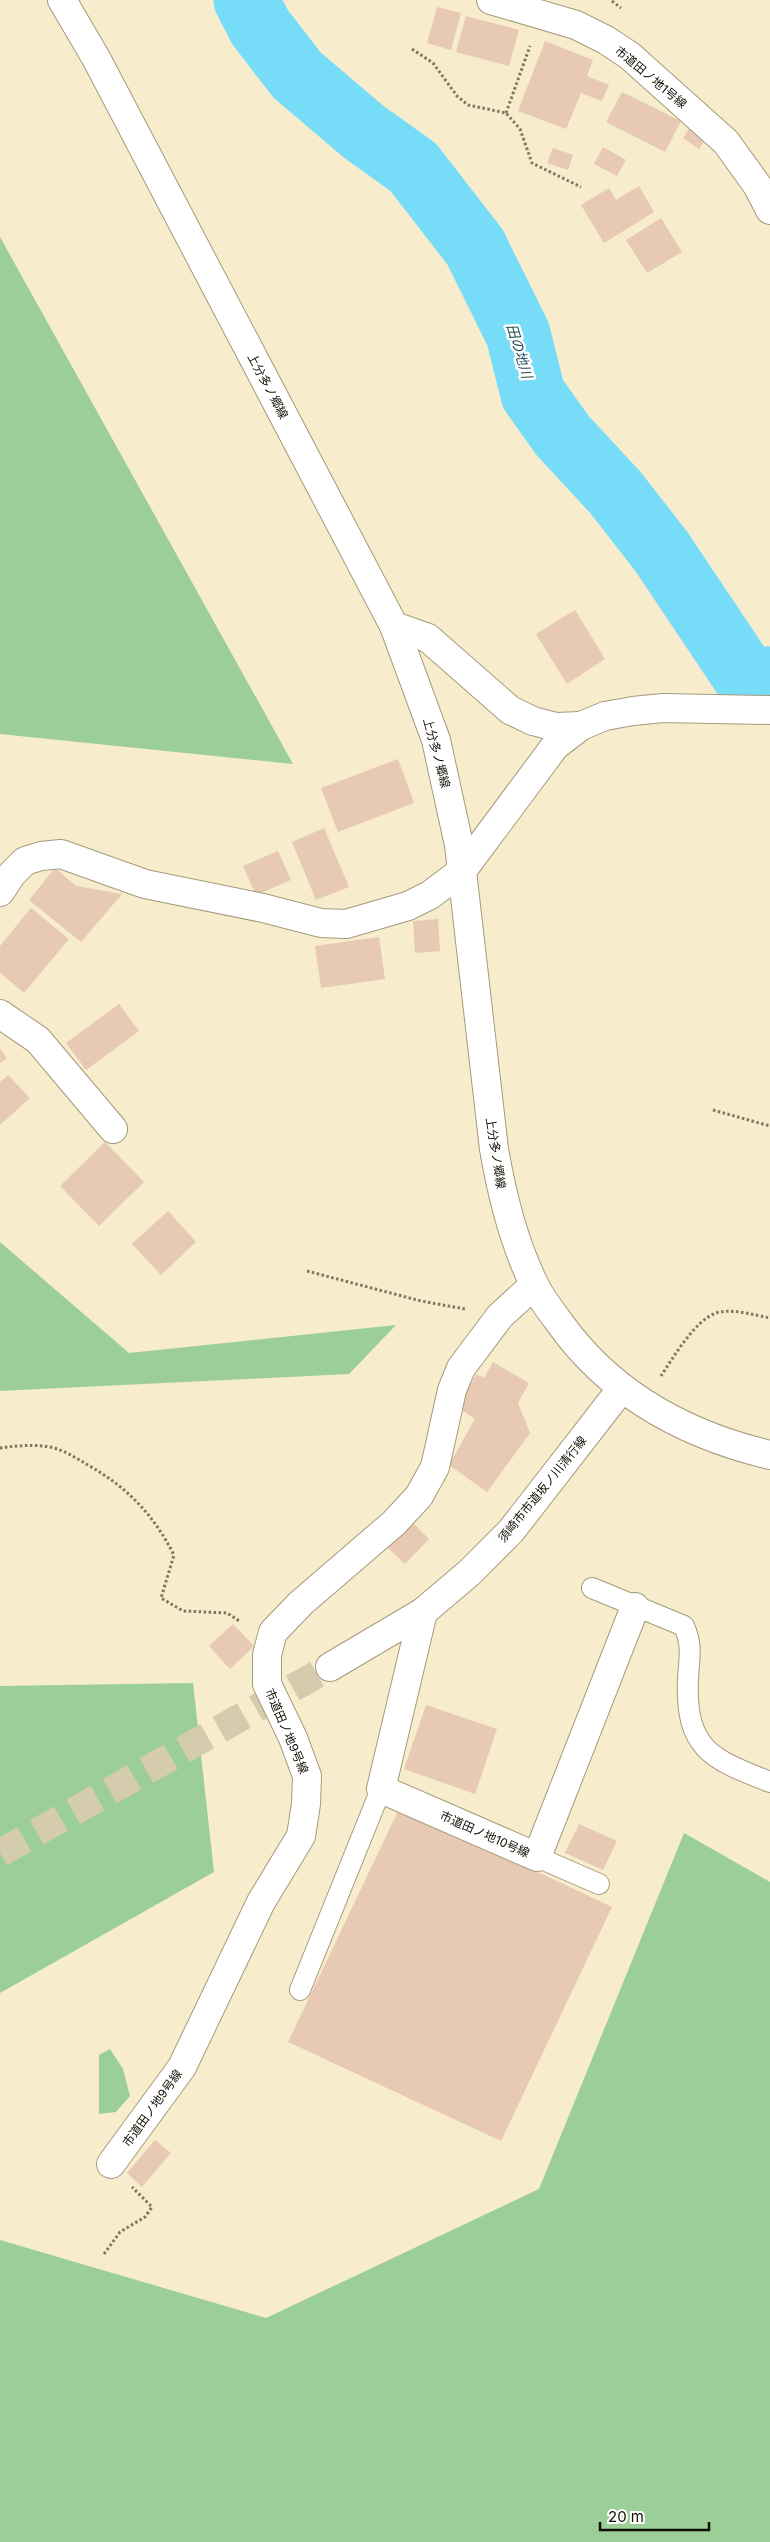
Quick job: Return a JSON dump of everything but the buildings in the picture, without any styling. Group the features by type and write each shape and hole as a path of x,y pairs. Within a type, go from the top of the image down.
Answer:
{"street":[{"name":"上分多ノ郷線","path":"62,0 100,67 394,626 436,740 462,871 494,1149 502,1197 518,1246 534,1285 569,1337 585,1356 622,1388 668,1419 714,1439 770,1455"},
{"name":"市道田ノ地1号線","path":"491,0 576,25 606,40 630,56 726,142 757,185 770,210"},
{"path":"394,626 428,638 510,710 533,722 556,727 581,726"},
{"path":"0,892 12,874 25,861 41,856 60,854 145,884 263,908 321,923 346,924 408,906 430,895 462,871 554,746 581,726 606,716 663,708 770,710"},
{"path":"0,1014 38,1040 112,1129"},
{"name":"市道田ノ地9号線","path":"111,2164 182,2067 261,1902 301,1836 306,1804 307,1776 293,1738 267,1684 267,1655 274,1632 301,1603 394,1523 419,1496 435,1467 452,1390 461,1368 500,1316 534,1285"},
{"name":"須崎市市道坂ノ川清行線","path":"330,1667 423,1612 469,1573 511,1531 622,1388"},
{"name":"市道田ノ地10号線","path":"382,1789 537,1857 635,1607"},
{"path":"382,1789 423,1612"}],"lane":[{"path":"592,1588 684,1626 691,1641 689,1719 699,1742 725,1764 770,1782"},
{"path":"300,1990 382,1789"},
{"path":"537,1857 599,1884"}],"path":[{"path":"506,113 531,45"},
{"path":"412,49 433,63 457,96 468,105 506,113 520,130 532,163 581,187"},
{"path":"713,1110 770,1126"},
{"path":"307,1271 421,1301 500,1316"},
{"path":"659,1379 703,1321 716,1313 731,1312 770,1318"},
{"path":"0,1448 27,1445 49,1447 65,1452 103,1474 132,1495 161,1530 174,1555 161,1598 183,1611 226,1612 271,1641"},
{"path":"104,2254 120,2232 145,2217 152,2207 111,2164"}],"green space":[{"path":"0,237 293,764 0,734"},
{"path":"0,1242 129,1353 396,1325 349,1374 0,1391"},
{"path":"193,1683 214,1872 0,1993 0,1686"},
{"path":"684,1833 770,1882 770,2542 0,2542 0,2240 266,2318 539,2189"},
{"path":"110,2049 123,2069 130,2096 116,2112 99,2114 99,2055"}],"waterway":[{"name":"田の地川","path":"246,0 260,27 297,75 364,132 413,167 475,247 518,334 533,394 563,436 615,492 661,551 746,678 770,679"}],"tunnel":[{"path":"0,1853 330,1667"}]}
